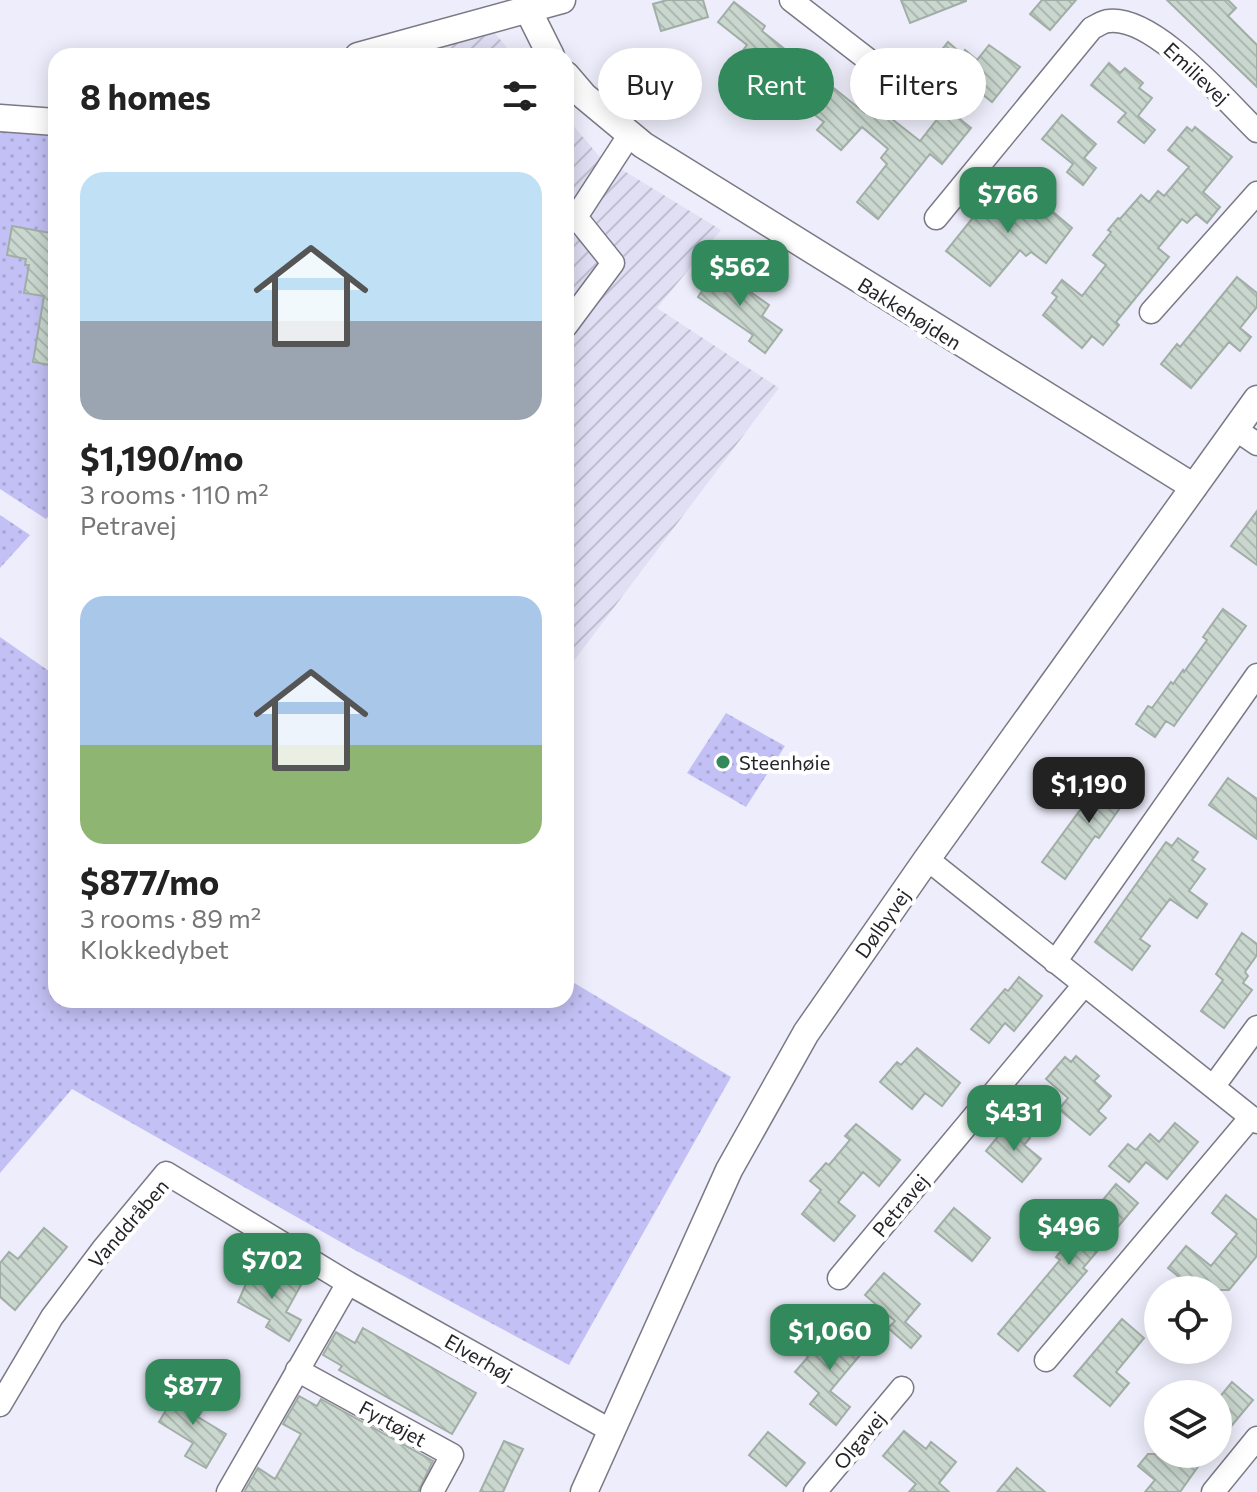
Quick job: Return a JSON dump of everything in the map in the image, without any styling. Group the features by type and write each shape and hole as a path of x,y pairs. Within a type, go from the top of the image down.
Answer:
{"street":[{"path":"384,48 515,8 562,0"},
{"path":"791,0 853,48"},
{"path":"515,8 545,48"},
{"name":"Emilievej","path":"936,218 1092,28 1107,20 1126,22 1165,41 1257,131"},
{"name":"Bakkehøjden","path":"574,84 643,145 1194,487"},
{"path":"0,118 48,121"},
{"path":"574,315 613,263 576,217 630,134"},
{"path":"1151,312 1257,193"},
{"name":"Dølbyvej","path":"584,1492 729,1170 806,1033 1194,487 1246,436 1257,399"},
{"path":"1055,962 1257,675"},
{"path":"927,859 1254,1120 1046,1360"},
{"name":"Petravej","path":"839,1278 1084,985"},
{"path":"1213,1087 1257,1027"},
{"name":"Vanddråben","path":"0,1405 52,1317 166,1173 348,1283"},
{"path":"228,1492 348,1283"},
{"name":"Elverhøj","path":"348,1283 610,1430"},
{"name":"Fyrtøjet","path":"297,1370 452,1455 432,1492"},
{"name":"Olgavej","path":"815,1492 902,1388"},
{"path":"1213,1492 1257,1438"}],"shaded area":[{"path":"493,31 507,48 435,48"},
{"path":"574,126 598,155 721,230 657,308 779,388 574,661"},
{"path":"0,131 48,135 48,517 46,519 0,489"},
{"path":"0,515 30,535 0,568"},
{"path":"0,637 48,670 48,1008 574,1008 574,983 731,1077 569,1365 353,1249 72,1089 0,1173"},
{"path":"726,713 785,746 746,807 687,773"}],"building":[{"path":"667,0 703,0 708,17 661,31 653,4"},
{"path":"901,0 966,0 966,1 910,23"},
{"path":"1042,0 1076,0 1050,30 1030,14"},
{"path":"1167,0 1228,0 1236,8 1228,16 1257,45 1257,87"},
{"path":"734,2 765,26 762,31 783,48 745,48 747,45 718,22"},
{"path":"989,45 1020,67 992,102 986,97 986,49"},
{"path":"1109,63 1120,73 1125,68 1143,83 1139,88 1152,98 1138,116 1155,130 1144,143 1118,122 1126,113 1091,85"},
{"path":"834,88 850,101 850,120 893,120 920,141 937,120 961,120 971,128 942,164 930,154 878,219 857,202 887,164 881,158 888,149 862,127 841,150 817,130 824,122 821,120 834,120"},
{"path":"1062,115 1096,144 1084,158 1096,168 1083,185 1067,172 1073,164 1042,139"},
{"path":"1187,127 1192,131 1195,127 1232,157 1203,192 1220,207 1207,223 1196,214 1187,223 1182,219 1158,248 1169,257 1116,322 1119,325 1103,345 1092,336 1082,348 1043,315 1057,297 1052,293 1062,280 1082,296 1106,265 1093,255 1111,232 1108,230 1141,195 1149,202 1158,191 1164,196 1189,167 1168,150"},
{"path":"1027,190 1072,228 1046,263 1031,252 1026,256 1020,250 990,286 946,251 984,204 992,211 1007,193 1021,197"},
{"path":"12,226 48,233 48,365 33,362 44,296 24,293 29,265 25,265 26,259 7,255"},
{"path":"714,266 769,305 762,316 782,330 765,353 749,341 753,335 698,297 708,282 704,279"},
{"path":"1237,277 1257,293 1257,307 1240,328 1251,337 1240,351 1229,342 1191,388 1161,364 1177,344 1180,347"},
{"path":"1257,511 1257,565 1231,546"},
{"path":"1223,609 1246,626 1174,726 1166,721 1155,737 1136,724 1148,706 1152,708 1171,682 1173,684 1184,672 1207,640 1203,637"},
{"path":"1115,770 1136,785 1099,838 1095,836 1065,879 1042,862 1086,802 1090,805"},
{"path":"1228,778 1257,799 1257,839 1209,805"},
{"path":"1178,838 1198,852 1192,860 1205,869 1189,891 1207,904 1197,918 1170,899 1140,939 1150,946 1132,970 1095,942 1166,842 1172,846"},
{"path":"1242,933 1257,944 1257,955 1245,972 1248,976 1243,983 1252,990 1224,1028 1201,1011 1223,980 1216,974"},
{"path":"1019,977 1042,996 1014,1031 1005,1023 989,1043 971,1029"},
{"path":"917,1048 960,1083 942,1106 925,1093 912,1109 880,1082 897,1062 901,1065"},
{"path":"1076,1056 1099,1076 1094,1081 1111,1096 1098,1111 1106,1118 1090,1135 1059,1109 1068,1098 1046,1079 1065,1057 1071,1062"},
{"path":"1175,1123 1198,1142 1167,1179 1146,1162 1129,1182 1109,1166 1128,1144 1136,1150 1150,1134 1159,1142"},
{"path":"856,1124 900,1160 879,1186 863,1172 838,1202 855,1216 834,1241 802,1214 821,1190 810,1181 826,1163 829,1165 850,1140 845,1136"},
{"path":"1013,1124 1030,1138 1024,1145 1041,1159 1022,1182 986,1151 1005,1128 1007,1131"},
{"path":"1116,1184 1138,1203 1083,1268 1087,1271 1018,1351 998,1334 1060,1260 1056,1257"},
{"path":"1226,1195 1257,1220 1257,1256 1232,1286 1232,1276 1178,1276 1168,1268 1186,1246 1211,1266 1237,1234 1212,1213"},
{"path":"954,1208 990,1238 972,1261 935,1231"},
{"path":"44,1228 67,1247 15,1310 0,1297 0,1263 9,1252 18,1259"},
{"path":"263,1268 276,1275 278,1272 301,1285 286,1312 301,1320 289,1341 266,1327 270,1320 238,1302 251,1272 258,1276"},
{"path":"884,1273 920,1304 905,1322 921,1336 911,1348 888,1328 895,1321 865,1295"},
{"path":"1122,1319 1144,1338 1116,1372 1129,1383 1110,1406 1074,1376"},
{"path":"363,1328 476,1393 452,1434 339,1370 342,1366 323,1355 336,1332 355,1343"},
{"path":"842,1329 865,1349 830,1391 850,1407 836,1425 810,1404 819,1393 795,1372 820,1337 829,1345"},
{"path":"1232,1382 1253,1400 1232,1425"},
{"path":"179,1388 206,1404 198,1417 226,1434 206,1468 185,1456 193,1443 159,1422"},
{"path":"299,1396 317,1406 321,1399 433,1461 418,1492 244,1492 258,1468 275,1479 301,1434 283,1424"},
{"path":"904,1431 926,1449 931,1442 956,1462 939,1483 949,1492 909,1492 916,1484 883,1456"},
{"path":"768,1432 805,1463 786,1486 749,1455"},
{"path":"504,1441 523,1449 503,1492 480,1492"},
{"path":"1144,1459 1144,1468 1197,1468 1180,1492 1145,1492 1155,1480 1138,1466"},
{"path":"1017,1468 1045,1492 997,1492"}],"place":[{"name":"Steenhøie","path":"723,762"}]}
